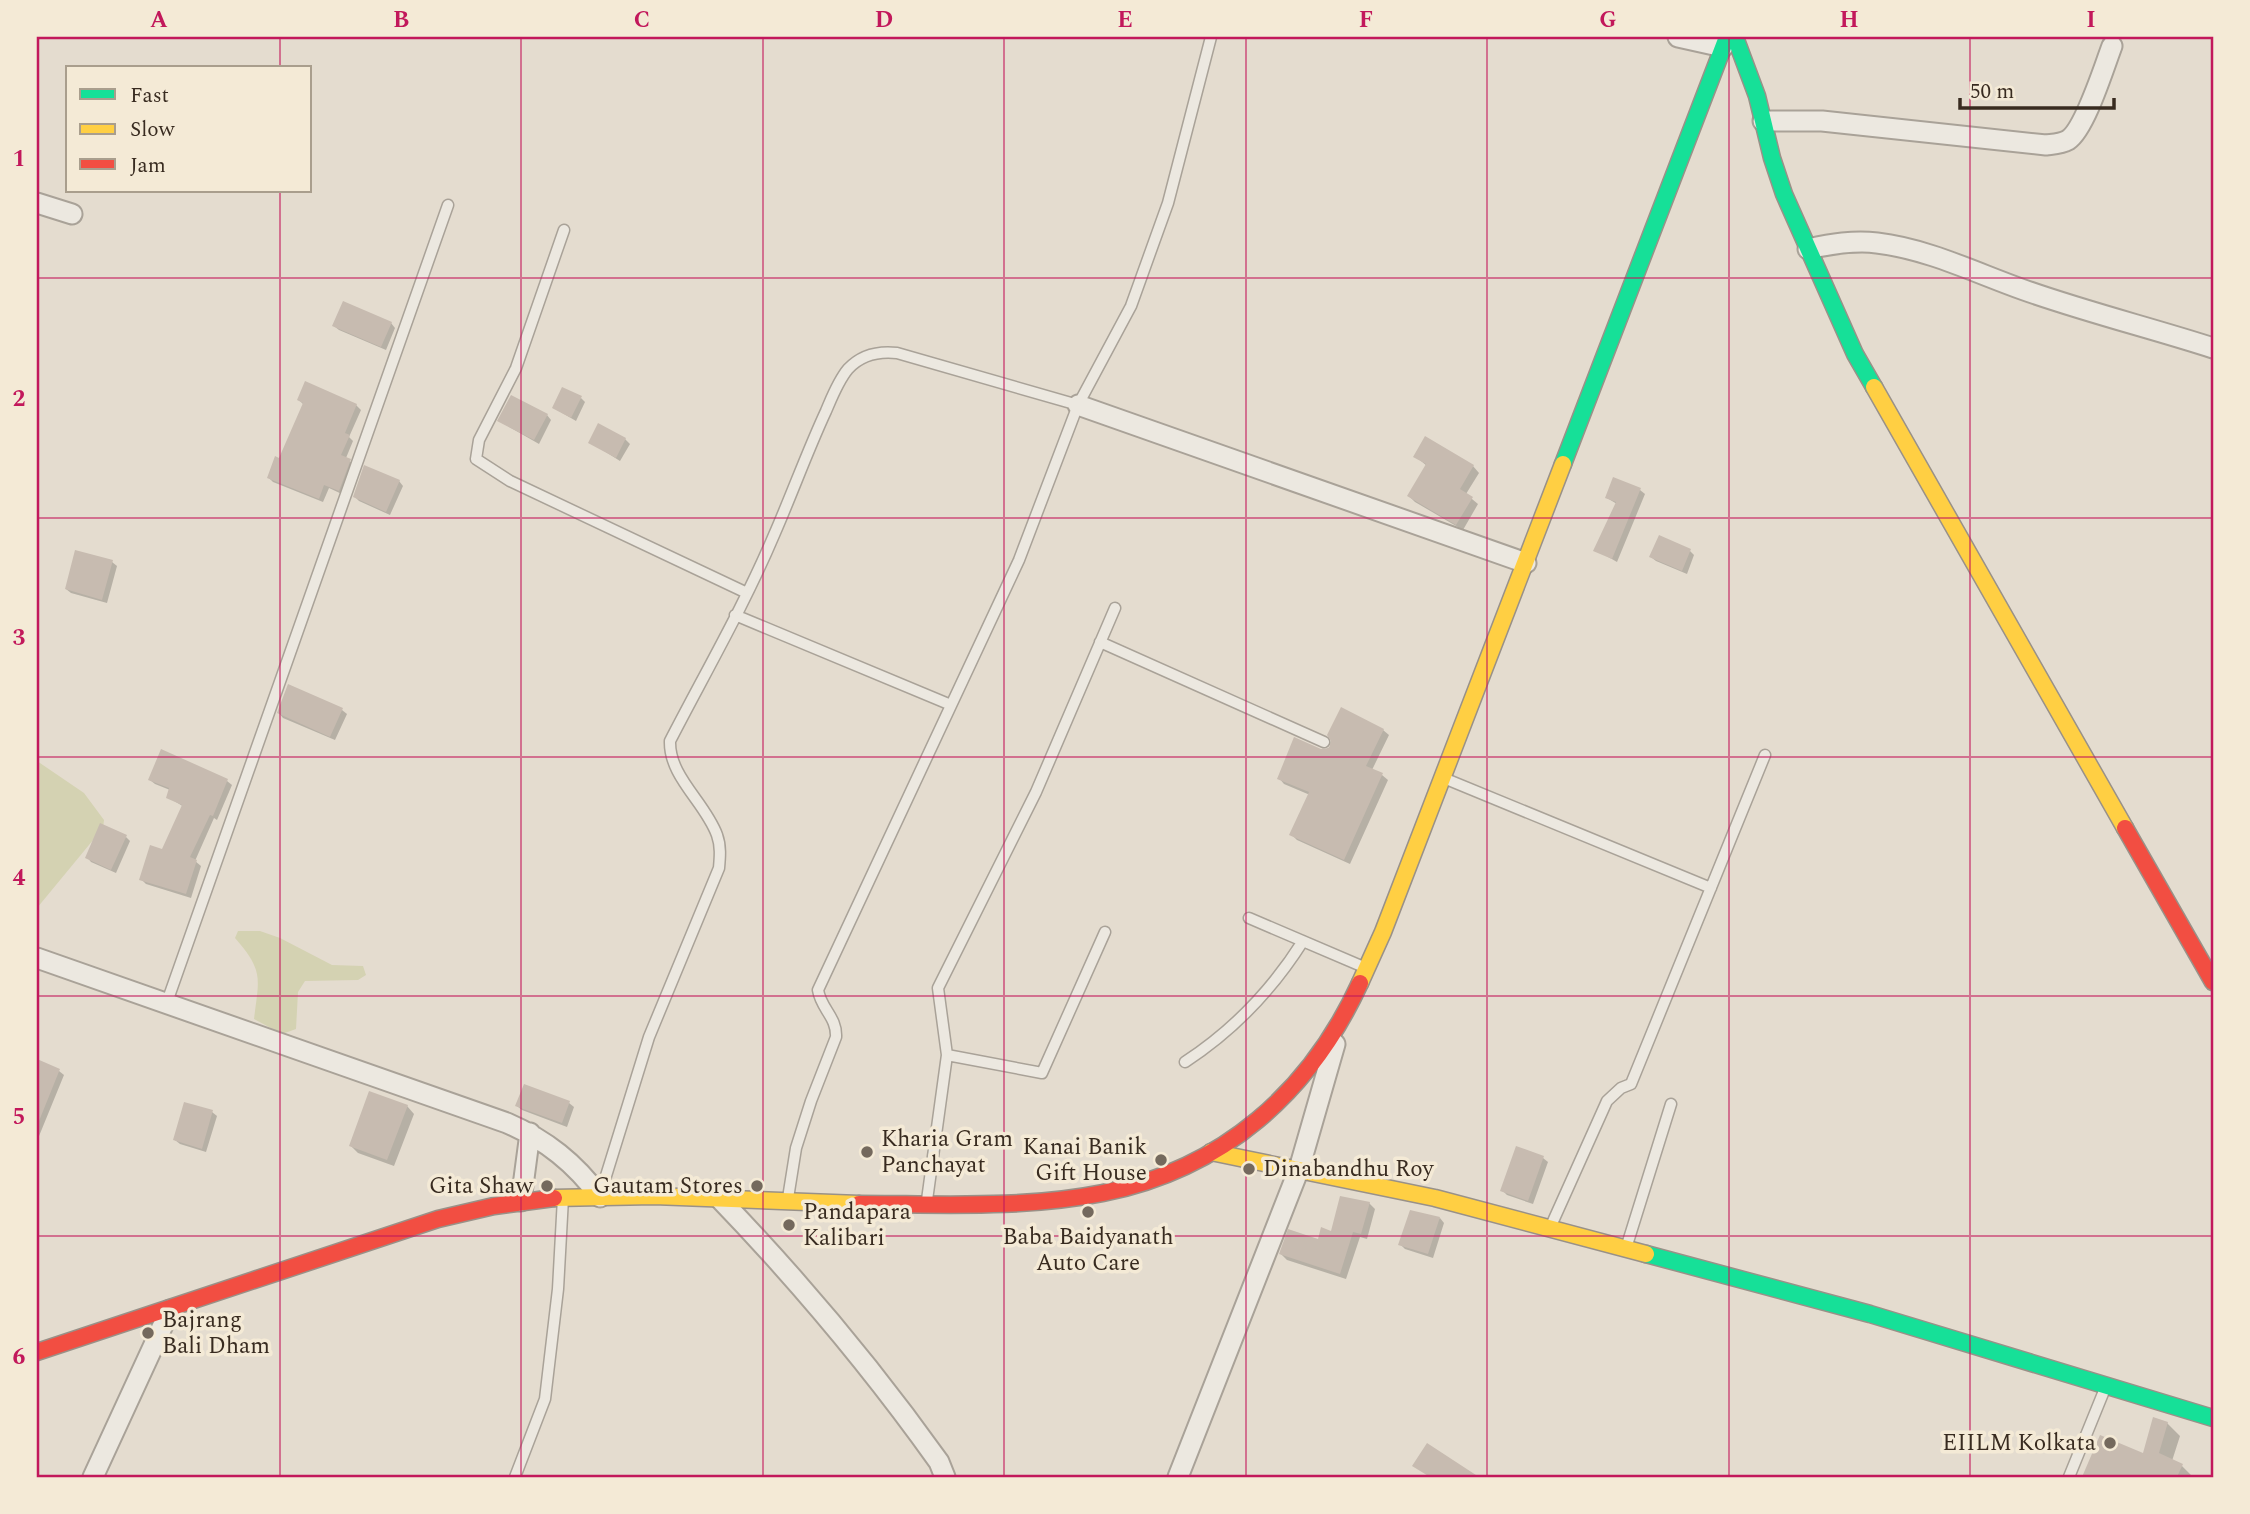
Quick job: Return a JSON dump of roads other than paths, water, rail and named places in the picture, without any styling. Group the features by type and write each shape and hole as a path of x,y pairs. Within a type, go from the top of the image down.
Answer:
{"main road":[{"path":"1728,40 1754,84 1784,194 1855,354 2213,982"},
{"path":"37,1352 170,1310 426,1222 521,1201 600,1197 719,1198 994,1206 1092,1195 1156,1178 1211,1152 1268,1112 1305,1074 1342,1020 1383,932 1728,40"},
{"path":"1211,1152 1435,1198 1550,1228 1870,1314 2213,1418"}],"street":[{"path":"1678,37 1728,40"},
{"path":"1763,121 1822,121 2046,145 2060,144 2070,139 2079,127 2112,46"},
{"path":"37,203 72,214"},
{"path":"1808,249 1859,242 1899,248 1966,267 2024,290 2213,348"},
{"path":"1078,405 1526,563"},
{"path":"37,958 507,1122 558,1151 600,1197"},
{"path":"1178,1477 1299,1169 1342,1020"},
{"path":"521,1201 530,1133"},
{"path":"719,1198 798,1281 871,1369 939,1462 945,1477"},
{"path":"93,1477 170,1310"}],"lane":[{"path":"788,1202 796,1149 836,1037 833,1018 819,1001 818,990 1019,560 1078,405 1135,293 1168,203 1211,37"},
{"path":"167,1002 448,205"},
{"path":"564,230 516,368 479,440 476,458 510,481 747,593"},
{"path":"600,1197 649,1037 719,868 717,836 673,763 670,741 747,593 843,376 857,361 876,353 897,353 1078,405"},
{"path":"927,1205 947,1055 938,988 1036,792 1115,608"},
{"path":"735,615 951,705"},
{"path":"1100,642 1324,742"},
{"path":"1550,1228 1607,1101 1621,1088 1631,1084 1765,755"},
{"path":"1443,778 1711,888"},
{"path":"1249,918 1367,968"},
{"path":"947,1055 1042,1073 1105,932"},
{"path":"1185,1062 1216,1041 1244,1016 1286,968 1303,941"},
{"path":"1626,1249 1671,1104"},
{"path":"515,1477 545,1398 558,1289 563,1198"},
{"path":"2069,1477 2106,1386"}],"place":[{"name":"Kharia Gram Panchayat","path":"867,1152"},
{"name":"Kanai Banik Gift House","path":"1161,1160"},
{"name":"Dinabandhu Roy","path":"1249,1169"},
{"name":"Gita Shaw","path":"547,1186"},
{"name":"Gautam Stores","path":"757,1186"},
{"name":"Baba Baidyanath Auto Care","path":"1088,1212"},
{"name":"Pandapara Kalibari","path":"789,1225"},
{"name":"Bajrang Bali Dham","path":"148,1333"},
{"name":"EIILM Kolkata","path":"2110,1443"}]}
